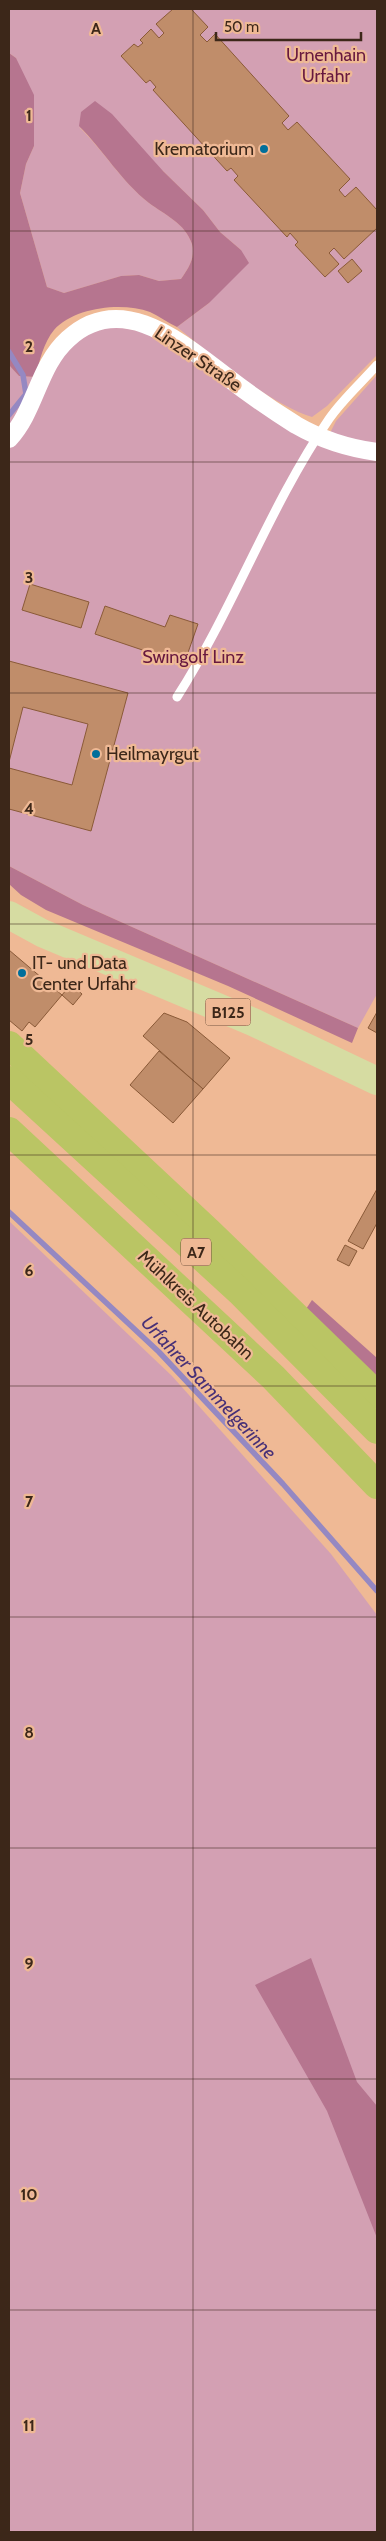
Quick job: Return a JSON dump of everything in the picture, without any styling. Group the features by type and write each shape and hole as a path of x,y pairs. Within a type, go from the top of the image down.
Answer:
{"highway":[{"path":"9,1045 230,1251 377,1396"},
{"name":"A7","path":"9,1080 246,1299 377,1430"},
{"name":"Mühlkreis Autobahn","path":"9,1131 273,1377 377,1486"},
{"path":"9,1138 33,1153"}],"main road":[{"name":"B125","path":"9,915 42,933 253,1022 377,1081"}],"street":[{"name":"Linzer Straße","path":"9,439 26,417 43,376 55,354 67,339 95,322 126,319 147,324 181,342 247,392 318,437 344,446 377,452"}],"lane":[{"path":"177,698 203,656 290,484 318,437 339,406 377,365"}],"green space":[{"name":"Urnenhain Urfahr","path":"9,9 377,9 377,355 327,406 312,417 278,402 242,378 177,327 209,303 241,250 220,232 203,210 163,171 79,127 139,194 185,230 192,244 193,254 189,267 181,279 159,281 139,275 121,276 64,293 47,287 20,193 26,164 34,146 33,122 16,58 9,53"},
{"name":"Swingolf Linz","path":"110,325 153,334 323,447 336,421 377,375 377,994 358,1028 83,905 9,866 9,449 21,435 54,367 77,338"},
{"path":"9,365 19,376 36,377 9,430"},
{"path":"9,1221 172,1376 331,1554 377,1615 377,2532 9,2532"}],"shaded area":[{"path":"9,53 16,58 34,95 34,146 26,164 20,193 47,287 64,293 121,276 139,275 159,281 181,279 189,267 192,258 192,244 185,230 139,194 121,176 97,145 79,126 81,112 95,101 112,114 163,171 203,210 220,232 241,250 249,263 209,303 177,327 150,312 126,307 99,309 74,316 63,322 50,335 42,352 36,377 19,376 9,365"},
{"path":"9,866 83,905 358,1028 352,1043 228,986 46,910 21,895 9,884"},
{"path":"312,1300 377,1358 377,1379 306,1309"},
{"path":"311,1958 357,2082 377,2106 377,2238 327,2111 255,1985"}],"building":[{"name":"Krematorium","path":"173,9 191,9 208,27 200,35 207,42 215,34 289,116 282,123 288,130 297,122 350,179 339,190 345,197 356,187 377,210 377,228 344,259 334,248 329,253 339,264 325,277 295,245 298,242 290,233 287,237 234,180 238,176 231,168 227,171 153,90 156,87 150,80 146,83 121,56 134,44 138,47 143,43 140,40 151,29 159,38 164,33 156,24"},
{"path":"352,259 362,271 348,283 338,271"},
{"path":"30,584 89,602 81,628 22,610"},
{"path":"105,606 165,627 170,615 198,624 184,664 95,634"},
{"name":"Heilmayrgut","path":"9,661 128,693 91,831 9,809 9,768 72,785 88,724 23,707 9,762"},
{"name":"IT- und Data Center Urfahr","path":"9,950 62,995 35,1027 29,1022 22,1031 9,1020"},
{"path":"71,984 82,994 73,1005 62,995"},
{"path":"377,1012 377,1033 368,1028"},
{"path":"164,1013 187,1022 230,1058 203,1089 143,1036"},
{"path":"159,1051 203,1089 173,1123 130,1085"},
{"path":"377,1189 377,1223 363,1249 348,1241"},
{"path":"345,1245 357,1251 349,1266 337,1260"}],"waterway":[{"path":"9,352 23,375 26,394 9,415"},
{"name":"Urfahrer Sammelgerinne","path":"9,1212 159,1352 283,1484 377,1591"}],"place":[{"name":"Krematorium","path":"264,149"},
{"name":"Heilmayrgut","path":"96,754"},
{"name":"IT- und Data Center Urfahr","path":"22,973"}]}
